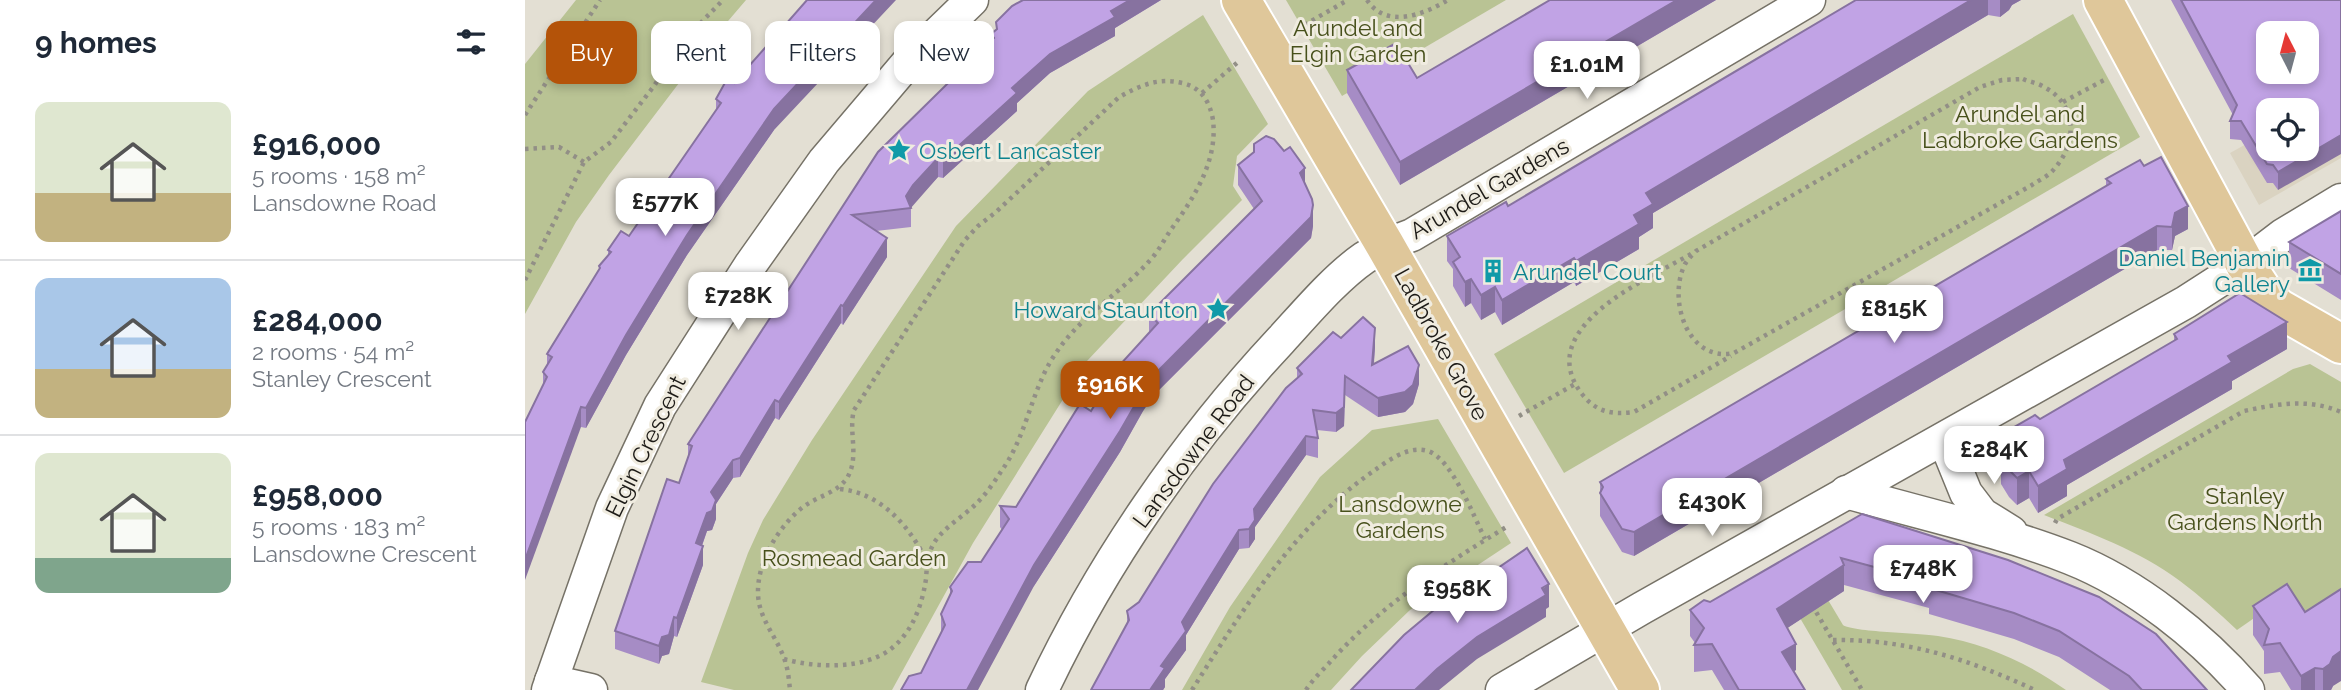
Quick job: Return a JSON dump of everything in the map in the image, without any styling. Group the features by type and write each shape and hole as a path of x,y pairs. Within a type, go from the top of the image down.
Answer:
{"main road":[{"name":"Ladbroke Grove","path":"1241,0 1640,690"},
{"path":"2103,0 2245,264 2266,296 2278,308 2341,344"}],"street":[{"name":"Elgin Crescent","path":"549,686 612,508 660,406 751,264 824,161 909,61 972,0"},
{"name":"Arundel Gardens","path":"1385,245 1412,235 1809,0"},
{"path":"1502,690 1604,629 2186,302 2245,264 2283,235 2341,200"},
{"name":"Lansdowne Road","path":"1042,690 1074,627 1115,559 1217,412 1314,304 1362,259 1385,245"},
{"path":"1944,439 1966,493 1982,514 2037,547"},
{"path":"1846,492 2072,559 2139,594 2227,665 2248,690"},
{"path":"549,686 591,690"}],"path":[{"path":"525,115 600,0"},
{"path":"525,280 584,162 611,142 654,86 682,42 723,0"},
{"path":"1297,29 1348,0"},
{"path":"1367,0 1373,10 1387,17 1431,10 1448,0"},
{"path":"1202,93 1238,62"},
{"path":"2063,102 2136,63"},
{"path":"784,659 800,663 842,663 876,658 892,648 906,633 917,616 927,561 935,541 979,501 1005,467 1051,361 1094,309 1152,258 1199,187 1211,151 1214,128 1211,107 1202,93 1189,84 1168,79 1149,83 1126,93 1106,107 965,240 854,410 851,421 853,460 849,475 839,489 803,508 782,529 761,567 758,598 763,618 784,659 790,690"},
{"path":"2023,79 2045,87 2063,102 2071,120 2071,138 2065,155 2053,171 2020,192 1634,412 1616,415 1597,409 1575,384 1570,369 1570,352 1574,338 1585,322 1608,303 1696,251 1980,87 2002,80 2023,79"},
{"path":"525,149 559,148 584,162"},
{"path":"1696,251 1686,263 1681,280 1680,312 1697,342 1713,354 1734,354"},
{"path":"1491,432 1575,384"},
{"path":"2037,547 2057,519 2244,411 2277,404 2302,403 2341,412"},
{"path":"1192,690 1268,575 1314,522 1340,496 1390,460 1411,451 1427,451 1441,459 1451,472 1485,539 1433,572 1385,609 1343,648 1306,690"},
{"path":"839,489 855,491 895,514 913,535 927,561"},
{"path":"1808,598 1862,690"},
{"path":"1833,640 1869,639 1932,650 1987,668 2035,690"}],"shaded area":[{"path":"2341,93 2341,158 2259,205 2230,153 2256,139 2256,161 2319,161 2319,129"}],"green space":[{"path":"576,0 746,0 728,21 651,21 651,84 678,84 576,222 525,314 525,64 546,38 546,84 637,84 637,21 559,21"},
{"name":"Arundel and Elgin Garden","path":"1286,0 1506,0 1342,96"},
{"name":"Arundel and Ladbroke Gardens","path":"2073,14 2140,137 1564,473 1494,354"},
{"name":"Rosmead Garden","path":"1203,15 1268,124 1237,156 1233,186 1242,200 1087,361 973,543 892,690 734,690 701,682 748,553 763,520 812,440 956,226 1088,91"},
{"name":"Stanley Gardens North","path":"2310,364 2341,382 2341,609 2306,631 2283,598 2237,630 2165,570 2115,544 2044,515 2293,369"},
{"name":"Lansdowne Gardens","path":"1438,419 1511,543 1410,610 1331,690 1182,690 1230,607 1320,477 1372,430"},
{"path":"1803,558 1843,625 1955,639 1989,649 2021,663 2066,690 1842,690 1775,575"}],"building":[{"path":"807,0 876,0 856,21 789,21"},
{"path":"1023,0 1130,0 1111,11 1115,17 1050,54 1012,88 1017,93 943,160 938,158 906,196 911,208 852,215 887,238 779,402 775,400 740,458 733,460 711,492 716,500 712,511 707,513 696,543 703,546 669,635 662,637 659,646 615,631 667,479 679,483 692,446 688,444 878,152 947,84 994,84 996,22 1012,6"},
{"path":"1550,0 1677,0 1400,162 1347,70 1396,43 1417,78"},
{"path":"1856,0 1971,0 1646,193 1653,204 1634,215 1639,224 1576,261 1574,258 1502,300 1495,287 1481,295 1471,279 1465,282 1453,262 1460,257 1447,236 1506,202 1508,206"},
{"path":"2181,0 2341,0 2341,135 2319,148 2319,98 2256,98 2256,146 2241,121 2230,121 2237,105"},
{"path":"765,48 765,84 797,84 774,109 687,235 626,335 586,408 581,407 525,560 525,422 547,377 543,372 552,357 547,354 599,266 611,252 608,250 621,231 629,236 721,103 716,99 724,84 751,84 751,64"},
{"path":"1266,136 1274,139 1284,151 1290,147 1305,168 1300,173 1312,199 1311,217 1154,375 1034,565 967,690 901,690 909,676 921,673 945,625 941,614 952,591 950,587 968,562 981,562 1009,519 1000,506 1016,507 1080,404 1091,411 1117,368 1158,323 1149,314 1262,201 1238,165 1254,152 1254,144"},
{"path":"2161,157 2188,206 2175,213 2172,227 2157,226 1634,532 1622,529 1600,493 1603,487 1600,482 2111,183 2106,179 2140,160 2144,166"},
{"path":"2265,161 2297,161 2278,172 2273,165"},
{"path":"2341,211 2341,274 2289,242"},
{"path":"2240,293 2287,322 2228,356 2232,362 2064,460 2067,469 2038,486 2029,471 2017,478 2009,470 2001,457 2006,454 1997,437 2035,415 2040,419 2177,339 2174,334"},
{"path":"1363,317 1375,328 1372,365 1408,346 1419,365 1413,385 1405,392 1378,398 1345,376 1344,407 1336,413 1313,410 1318,438 1306,436 1254,509 1255,520 1249,529 1239,530 1182,622 1186,631 1161,666 1165,668 1150,690 1091,690 1129,620 1127,611 1139,602 1213,484 1286,388 1302,374 1297,368 1333,332 1341,338"},
{"path":"1862,514 2008,560 2099,597 2156,634 2207,690 2142,690 2129,676 2059,631 2014,613 1929,588 1930,582 1841,558 1844,565 1777,609 1796,644 1782,652 1805,690 1739,690 1712,644 1694,645 1704,628 1690,610 1704,600 1710,602"},
{"path":"1527,548 1549,584 1542,588 1546,595 1477,637 1415,690 1351,690 1404,635 1441,604 1439,601 1471,581 1473,585"},
{"path":"2287,584 2305,612 2341,589 2341,651 2323,669 2315,668 2301,676 2280,643 2264,645 2269,629 2253,606"}],"place":[{"name":"Osbert Lancaster","path":"899,150"},
{"name":"Daniel Benjamin Gallery","path":"2310,270"},
{"name":"Arundel Court","path":"1493,271"},
{"name":"Howard Staunton","path":"1218,309"}]}
